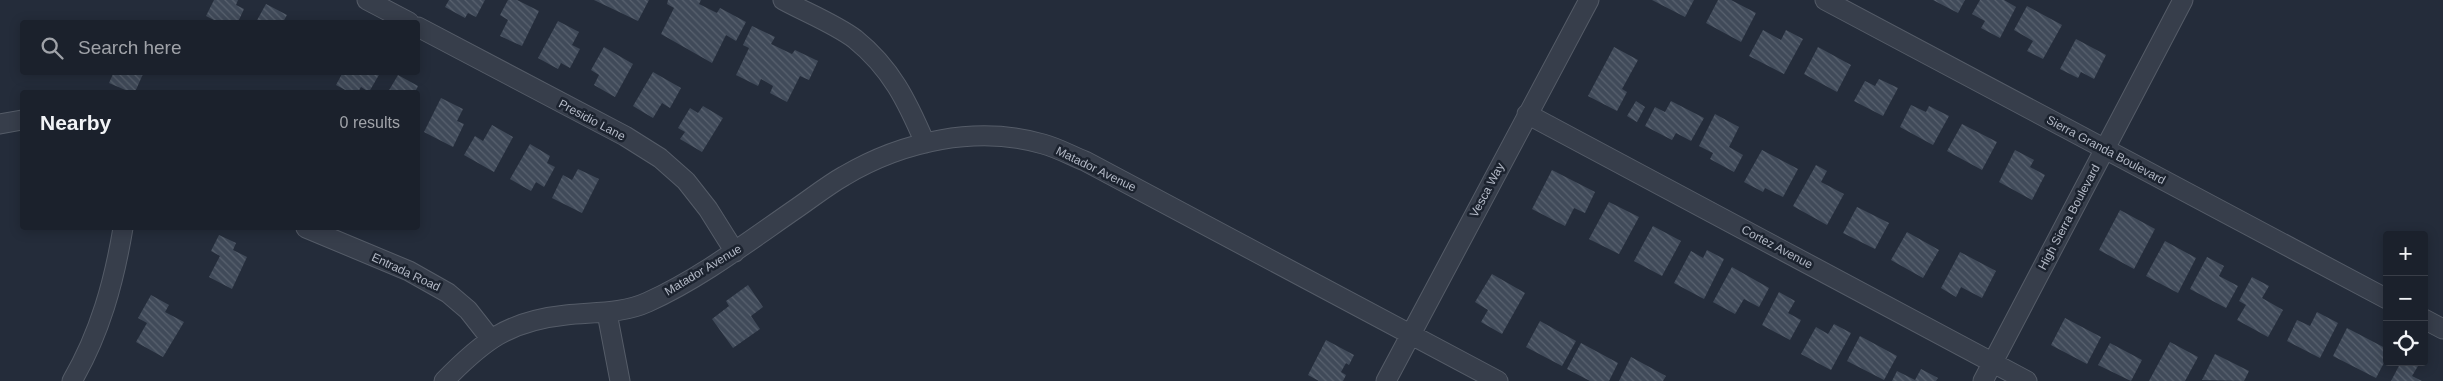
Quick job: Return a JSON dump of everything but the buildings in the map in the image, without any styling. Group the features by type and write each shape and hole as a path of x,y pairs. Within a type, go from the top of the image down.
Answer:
{"street":[{"path":"367,0 405,20"},
{"path":"783,0 853,38 874,56 895,80 925,143"},
{"name":"Vesca Way","path":"1386,381 1589,0"},
{"name":"Sierra Granda Boulevard","path":"1825,0 2383,297"},
{"name":"High Sierra Boulevard","path":"1983,381 2184,0"},
{"name":"Presidio Lane","path":"420,28 625,136 660,158 686,181 708,209 734,252"},
{"name":"Cortez Avenue","path":"1527,114 2027,381"},
{"path":"0,124 20,120"},
{"name":"Matador Avenue","path":"444,381 490,338 512,327 565,315 607,313 646,304 680,286 734,252 844,176 882,157 925,143 962,137 998,137 1044,144 1085,161 1498,381"},
{"path":"72,381 100,324 116,267 123,230"},
{"name":"Entrada Road","path":"311,230 409,271 448,292 468,310 490,338"},
{"path":"607,313 620,381"},
{"path":"2428,321 2443,329"}]}
